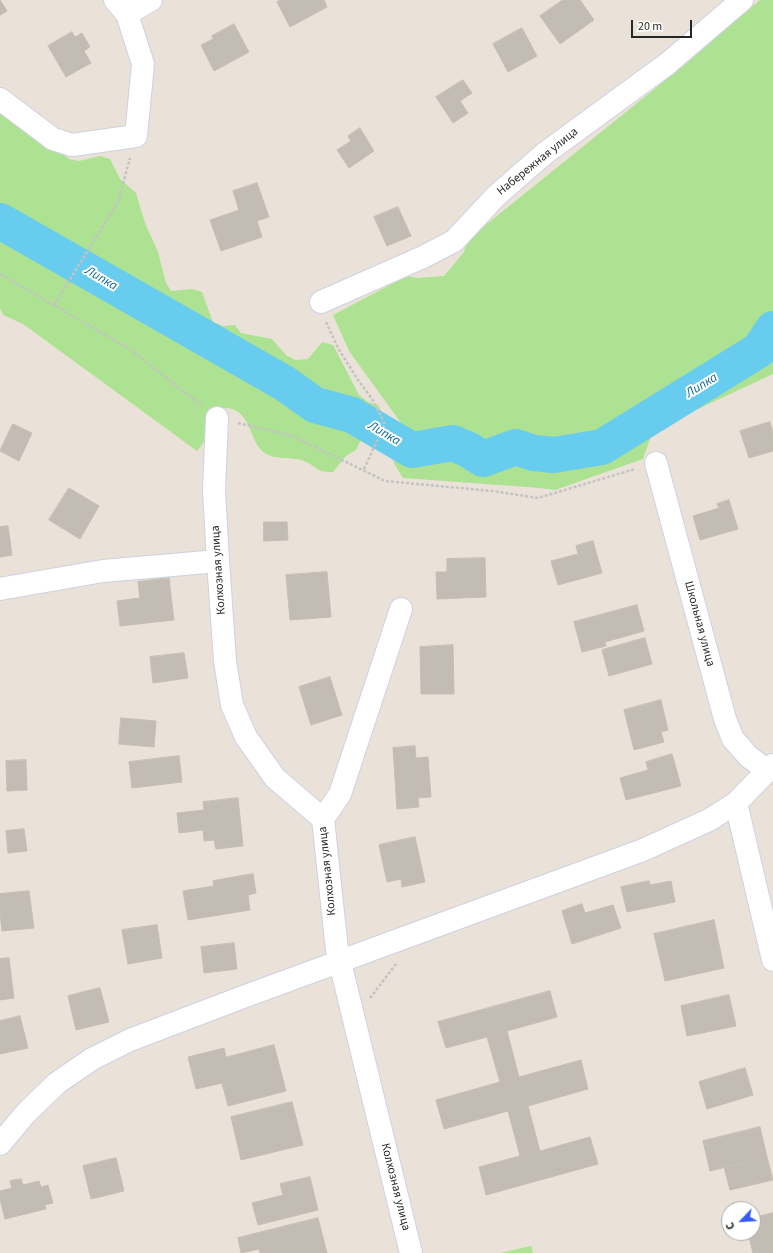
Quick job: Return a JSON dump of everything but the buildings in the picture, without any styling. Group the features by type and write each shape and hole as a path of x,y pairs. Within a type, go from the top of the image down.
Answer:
{"street":[{"path":"0,99 53,140 72,145 136,136 143,64 121,7 151,0"},
{"name":"Набережная улица","path":"321,302 423,257 454,241 496,196 544,154 668,64 742,0"},
{"name":"Колхозная улица","path":"217,418 214,491 225,661 232,705 246,737 275,778 323,819 339,962 411,1253"},
{"name":"Школьная улица","path":"656,463 725,719 734,739 749,757 770,768"},
{"path":"0,589 102,571 218,561"},
{"path":"323,819 340,794 401,609"},
{"path":"0,1144 26,1113 57,1084 92,1059 137,1038 243,997 643,850 709,820 736,803 770,768"},
{"path":"736,803 773,960"}],"path":[{"path":"54,305 118,202 136,136"},
{"path":"0,274 130,349 217,418 293,436 385,481 492,491 538,498 656,463"},
{"path":"321,302 327,327 338,348 372,399 386,424 363,471"},
{"path":"354,1020 400,958"}],"green space":[{"path":"760,0 773,0 773,374 653,430 643,459 555,490 403,478 395,465 390,450 406,430 349,351 333,315 407,276 417,278 444,276 464,252 467,240 688,62"},
{"path":"0,110 52,145 69,159 79,161 100,156 110,159 120,179 136,193 145,223 158,252 166,283 171,291 192,289 202,292 213,322 223,326 235,325 241,333 272,339 286,355 295,360 308,359 322,342 333,345 359,395 368,402 378,405 382,412 383,419 376,432 365,431 356,450 346,456 333,472 324,472 301,460 272,456 262,451 254,439 245,419 235,410 223,408 218,409 210,415 202,445 197,451 23,324 3,315 0,308"},
{"path":"531,1246 533,1253 500,1253"}],"waterway":[{"name":"Липка","path":"0,221 284,383 315,405 352,415 412,450 453,443 469,450 483,459 516,447 533,453 554,455 602,447 759,350 773,329"}]}
